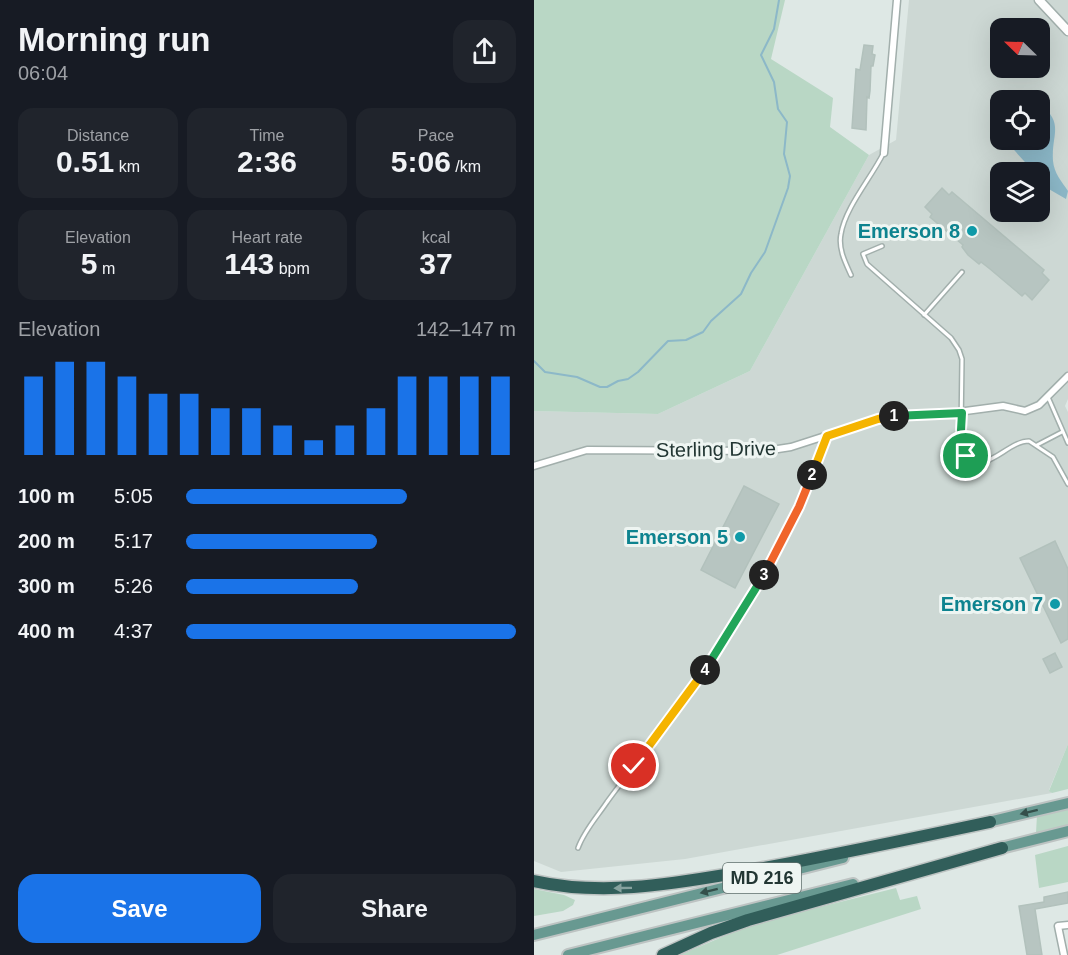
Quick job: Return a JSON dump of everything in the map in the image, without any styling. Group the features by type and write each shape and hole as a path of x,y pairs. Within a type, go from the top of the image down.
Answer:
{"highway":[{"path":"534,881 608,889 661,885 795,862 990,822"},
{"path":"663,955 711,933 748,920 1002,848"}],"main road":[{"name":"MD 216","path":"534,934 1068,803"},
{"name":"MD 216","path":"568,955 1068,831"}],"street":[{"path":"884,153 897,0"},
{"path":"1039,0 1068,31"},
{"name":"Sterling Drive","path":"534,466 587,450 765,451 791,447 878,419 900,415 962,413 1003,406 1025,411 1039,405 1066,379"},
{"path":"1064,955 1058,926 1068,925"}],"lane":[{"path":"851,274 842,255 841,234 852,206 884,153"},
{"path":"882,246 863,254 867,264 951,338 959,350 962,359 962,441 966,456 970,460 985,462 1022,441 1037,445 1053,457 1068,484"},
{"path":"924,315 962,272"},
{"path":"1048,397 1068,443"},
{"path":"1037,445 1062,432"},
{"path":"578,848 586,832 609,800 686,699 753,595 799,507 827,436"}],"shaded area":[{"path":"909,0 1068,0 1068,399 1065,406 1068,412 1068,744 1049,790 1052,793 685,859 561,872 534,861 534,411 658,414 750,371 869,155 896,140"}],"green space":[{"path":"534,0 785,0 771,59 833,98 830,127 869,155 750,371 658,414 534,411"},
{"path":"1068,744 1068,789 1052,793 1049,791"},
{"path":"1068,807 1068,826 1036,833 1037,815"},
{"path":"1068,846 1068,882 1039,888 1035,855"},
{"path":"896,888 900,900 917,896 921,909 777,955 680,955 736,931 776,918"},
{"path":"534,889 564,895 575,900 573,905 563,911 534,916"}],"water":[{"path":"1050,114 1055,124 1053,161 1068,191 1066,199 1050,190 1050,162 1025,162 1014,150 1050,150"}],"building":[{"path":"864,45 873,46 872,54 875,55 873,66 871,66 869,98 867,97 866,130 852,128 856,69 860,70"},
{"name":"Emerson 8","path":"942,188 949,195 952,192 1044,270 1042,273 1049,280 1032,300 1025,293 1022,296 981,262 979,264 968,255 963,245 930,217 932,214 925,207"},
{"name":"Emerson 5","path":"744,486 779,504 735,588 701,570"},
{"name":"Emerson 7","path":"1055,541 1068,569 1068,639 1061,643 1020,558"},
{"path":"1055,653 1062,667 1050,673 1043,659"},
{"path":"1068,892 1068,903 1035,909 1042,955 1027,955 1019,906 1044,902 1044,897"}],"waterway":[{"path":"534,361 545,372 577,377 600,387 607,387 628,379 638,372 668,341 686,340 703,332 711,321 741,294 765,252 788,188 790,176 784,154 787,122 778,109 774,82 761,55 774,29 779,0"}],"place":[{"name":"Emerson 8","path":"972,231"},
{"name":"Emerson 5","path":"740,537"},
{"name":"Emerson 7","path":"1055,604"}],"route":[{"path":"634,766 686,699 753,595 799,507 827,436 878,419 900,415 962,413 962,441 966,456"}]}
